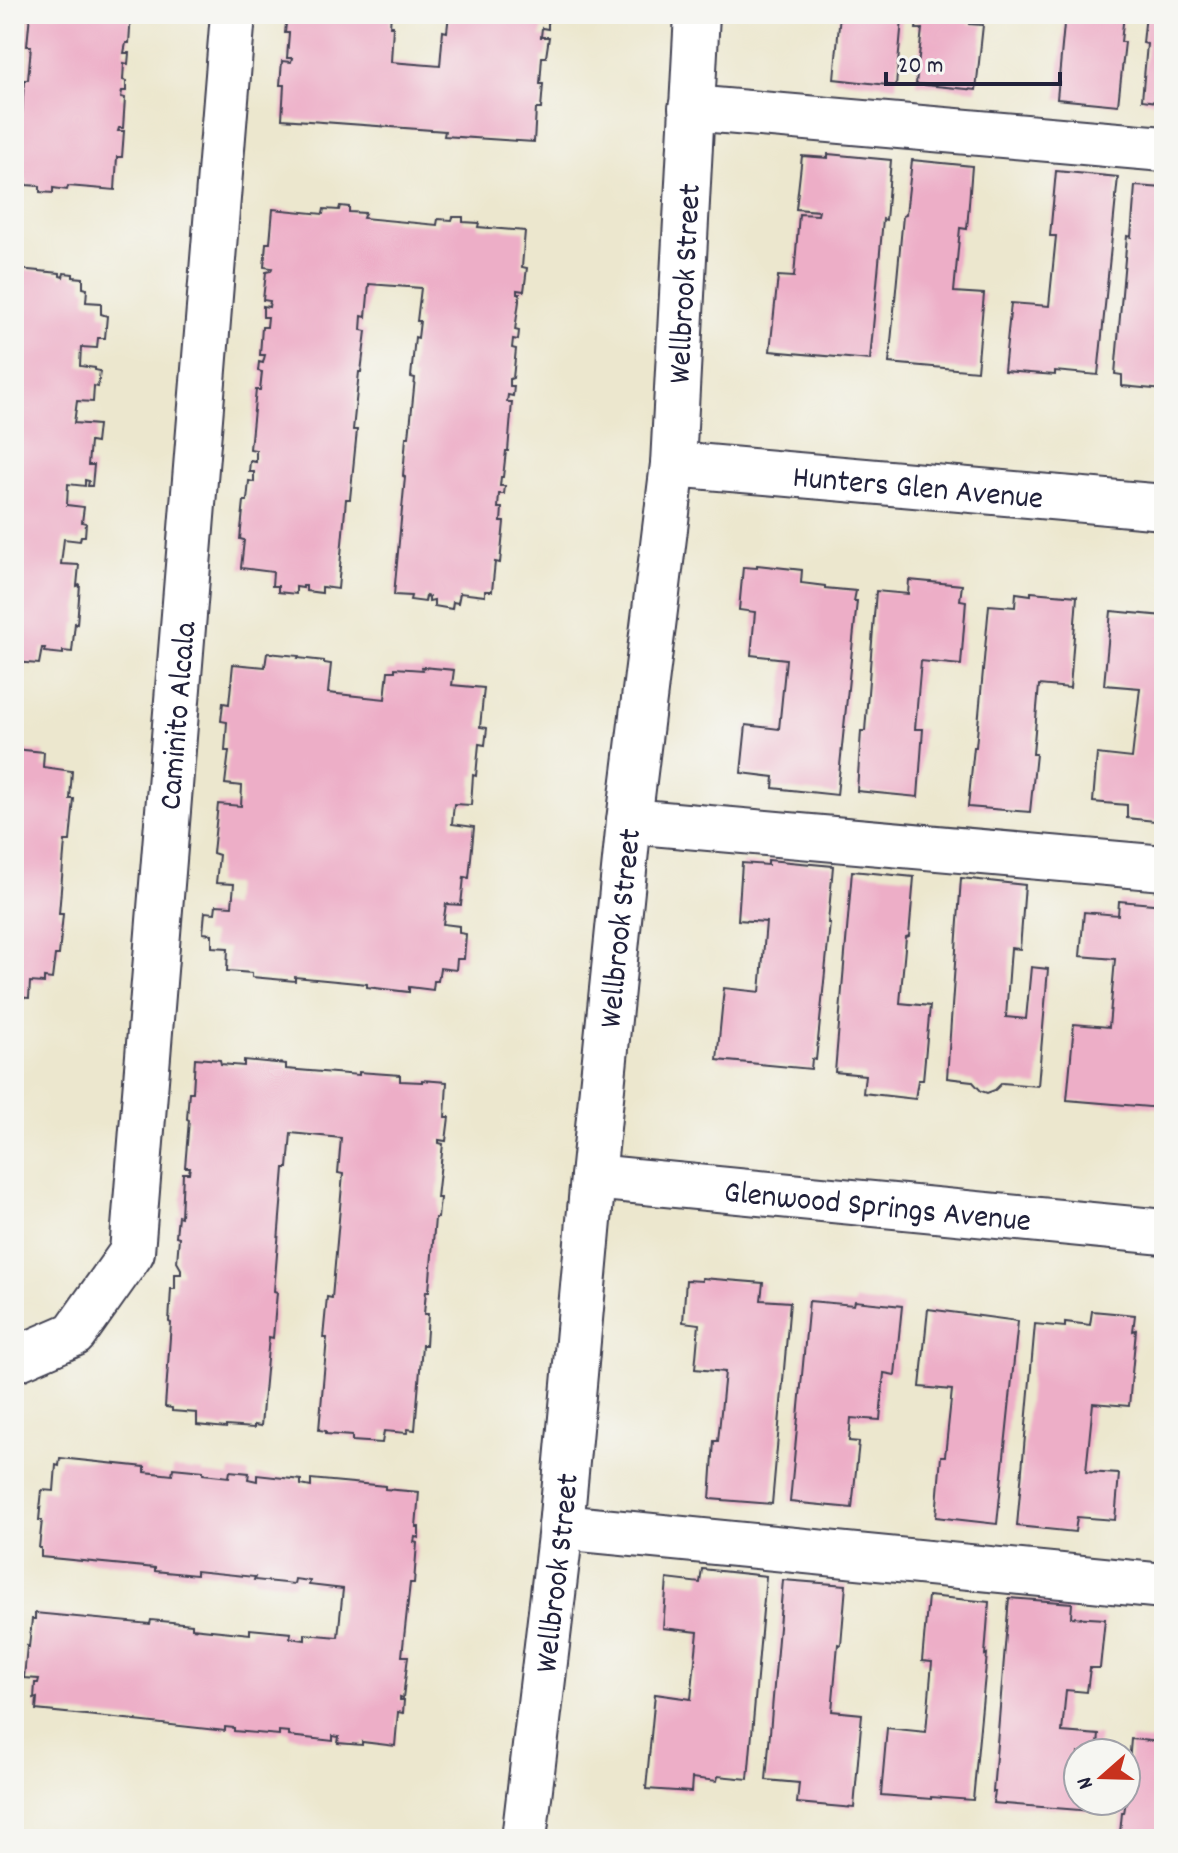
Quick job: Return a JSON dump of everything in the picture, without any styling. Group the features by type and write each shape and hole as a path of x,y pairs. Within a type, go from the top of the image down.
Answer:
{"street":[{"name":"Caminito Alcala","path":"14,1360 74,1334 132,1252 233,14"},
{"name":"Wellbrook Street","path":"524,1839 561,1527 629,821 673,464 697,14"},
{"path":"691,108 1164,149"},
{"name":"Hunters Glen Avenue","path":"673,464 1164,507"},
{"path":"629,821 1164,868"},
{"name":"Glenwood Springs Avenue","path":"593,1177 1164,1232"},
{"path":"561,1527 1164,1586"}],"building":[{"path":"30,14 131,14 129,43 126,43 124,53 129,53 128,64 124,63 126,91 122,91 121,97 125,98 123,128 118,131 124,131 122,157 117,157 115,190 68,186 67,190 53,188 53,193 40,192 40,186 26,185 26,180 14,179 14,114 22,115 24,80 28,80"},
{"path":"287,14 391,14 391,62 440,66 443,31 447,32 449,14 548,14 548,29 542,28 541,37 549,37 546,57 542,57 541,109 536,109 534,142 444,136 445,131 282,119 282,61 291,62 292,58 287,58"},
{"path":"840,14 899,14 898,19 902,19 896,86 834,79"},
{"path":"918,14 970,14 969,24 983,25 976,90 916,84 922,29 916,29"},
{"path":"1065,14 1124,14 1121,42 1125,42 1118,105 1057,99"},
{"path":"1146,14 1164,14 1164,103 1142,100"},
{"path":"828,154 891,160 870,360 770,351 778,276 794,277 799,214 818,215 819,211 796,209 802,156 828,158"},
{"path":"912,160 972,166 967,229 960,228 954,292 984,294 977,371 889,363 903,216 906,215"},
{"path":"1056,171 1118,177 1098,375 1004,371 1011,303 1049,306 1056,236 1050,236"},
{"path":"1135,186 1164,188 1164,390 1122,386 1122,375 1115,374 1127,236 1131,237"},
{"path":"340,206 349,207 349,212 365,213 363,218 437,225 438,219 463,217 463,222 479,223 478,227 525,231 522,267 527,268 524,291 517,290 520,294 515,330 519,331 518,340 513,339 512,348 516,349 513,378 510,379 510,386 514,386 513,396 508,395 507,402 512,402 508,451 500,486 505,486 504,494 499,494 498,508 502,508 501,522 504,522 500,563 495,562 492,591 485,591 485,596 460,593 458,603 453,602 452,609 434,606 434,600 429,601 426,596 425,602 410,600 411,596 394,595 421,288 369,284 366,317 362,316 361,330 366,331 359,372 353,430 357,430 350,499 346,499 338,589 322,587 322,593 306,591 306,586 303,586 296,587 296,594 278,592 278,586 272,586 273,572 241,568 244,501 247,501 249,481 254,482 254,472 249,472 250,461 256,462 256,450 250,449 256,390 260,390 262,372 258,371 259,362 263,363 265,355 260,355 262,327 267,327 268,317 263,317 263,306 269,307 270,301 263,300 266,272 272,268 264,267 273,209 323,214 324,209 339,210"},
{"path":"18,269 60,273 63,277 64,273 73,274 73,277 83,278 83,288 87,289 86,302 101,303 101,314 107,316 105,338 98,338 97,348 81,347 80,366 100,371 98,387 94,386 93,402 77,401 74,423 98,425 96,443 90,442 88,465 94,465 92,486 88,486 89,481 85,480 85,486 68,484 67,505 84,507 82,522 86,523 85,536 81,536 80,541 64,539 61,564 79,565 77,624 72,652 44,652 45,648 42,648 39,664 14,662 14,272 19,272"},
{"path":"757,565 802,570 801,583 856,591 837,795 773,788 774,777 741,773 746,725 779,729 786,659 751,655 755,612 739,610 743,567 757,568"},
{"path":"909,580 962,585 960,600 966,601 961,665 921,661 915,729 923,729 918,797 857,791 876,591 908,594"},
{"path":"1031,592 1077,596 1070,688 1039,685 1030,812 968,807 989,605 1015,607 1016,593 1031,595"},
{"path":"1111,611 1164,616 1164,822 1127,818 1127,805 1093,802 1097,754 1132,758 1140,688 1104,685"},
{"path":"267,653 299,656 331,664 328,693 385,699 388,671 395,671 395,668 423,670 422,667 454,670 452,685 484,688 480,727 487,728 485,745 479,744 471,805 454,804 452,824 474,827 469,878 464,877 461,905 446,904 443,924 459,926 459,933 466,934 464,959 457,959 456,970 440,968 433,990 409,987 409,992 367,987 367,984 295,977 295,981 227,971 228,948 212,947 212,934 203,933 205,912 215,913 216,905 232,906 234,884 216,883 219,855 213,853 218,804 241,806 242,786 225,784 229,751 225,751 227,722 221,721 223,703 229,704 233,664 265,667"},
{"path":"14,749 44,752 43,767 72,771 70,799 74,799 70,841 65,841 59,955 55,955 52,979 44,978 44,983 30,982 29,998 14,997"},
{"path":"768,860 833,866 816,1060 812,1059 811,1069 717,1060 724,988 760,992 766,922 738,920 742,863 768,865"},
{"path":"852,871 914,877 900,1003 930,1006 923,1080 918,1080 915,1099 863,1093 865,1075 835,1072"},
{"path":"961,878 1025,885 1020,949 1011,948 1006,1017 1026,1019 1031,967 1048,969 1038,1086 1002,1083 987,1093 972,1081 947,1078"},
{"path":"1119,901 1164,905 1164,1098 1161,1108 1067,1100 1074,1024 1109,1027 1115,959 1080,956 1084,912 1118,915"},
{"path":"195,1058 220,1060 221,1064 244,1066 244,1060 286,1064 286,1069 400,1075 400,1081 447,1082 445,1117 449,1117 446,1141 439,1140 443,1144 437,1198 440,1198 438,1218 435,1218 429,1291 426,1291 426,1345 422,1345 415,1430 408,1429 407,1433 384,1431 382,1443 352,1441 352,1436 326,1434 326,1431 319,1430 327,1338 323,1338 327,1297 332,1298 343,1174 338,1173 341,1138 291,1133 288,1168 284,1168 273,1338 269,1337 261,1426 226,1428 197,1425 197,1413 172,1411 172,1408 165,1407 171,1289 175,1289 175,1274 181,1274 177,1262 179,1237 176,1236 178,1216 181,1217 183,1173 189,1173 190,1167 185,1167 187,1119 189,1092 193,1092"},
{"path":"702,1278 763,1283 761,1300 790,1302 772,1504 710,1499 714,1441 718,1441 725,1372 695,1369 699,1324 683,1322 686,1280 702,1281"},
{"path":"809,1301 854,1305 855,1301 902,1306 895,1375 884,1373 880,1420 851,1418 849,1441 859,1442 852,1508 790,1502"},
{"path":"928,1309 1018,1321 997,1524 936,1517 941,1456 945,1456 952,1390 920,1387"},
{"path":"1092,1311 1135,1315 1129,1406 1093,1403 1086,1472 1119,1474 1115,1520 1077,1517 1075,1532 1017,1526 1035,1324 1065,1327 1065,1322 1090,1325"},
{"path":"60,1458 145,1467 145,1472 172,1475 173,1468 229,1477 230,1471 249,1473 248,1479 257,1481 257,1475 301,1480 301,1485 311,1487 311,1479 419,1492 416,1527 419,1527 419,1538 415,1537 414,1542 417,1543 414,1583 410,1583 402,1656 408,1656 403,1698 400,1697 404,1700 403,1713 398,1712 395,1746 338,1743 339,1737 333,1736 333,1741 289,1736 289,1732 279,1731 279,1735 234,1731 234,1728 225,1727 225,1731 36,1710 35,1683 39,1679 24,1678 35,1613 150,1624 151,1620 192,1624 192,1628 250,1634 250,1629 291,1633 290,1638 305,1640 305,1634 338,1637 343,1589 309,1585 310,1581 295,1579 294,1584 254,1580 255,1577 196,1571 196,1575 41,1557 42,1520 39,1520 42,1490 54,1491 56,1465 59,1466"},
{"path":"702,1569 766,1576 748,1779 718,1776 717,1781 692,1778 691,1792 646,1789 655,1694 691,1699 698,1632 663,1628 667,1579 700,1583"},
{"path":"783,1580 846,1585 832,1711 862,1714 854,1808 797,1803 799,1783 766,1780"},
{"path":"928,1596 989,1602 973,1800 881,1795 887,1728 926,1732 932,1662 922,1661"},
{"path":"1009,1598 1072,1603 1071,1617 1105,1619 1100,1668 1090,1668 1087,1692 1066,1690 1062,1732 1099,1735 1062,1737 1062,1809 993,1803"},
{"path":"1164,1730 1164,1836 1120,1833 1122,1817 1142,1817 1142,1740 1161,1742"}]}
